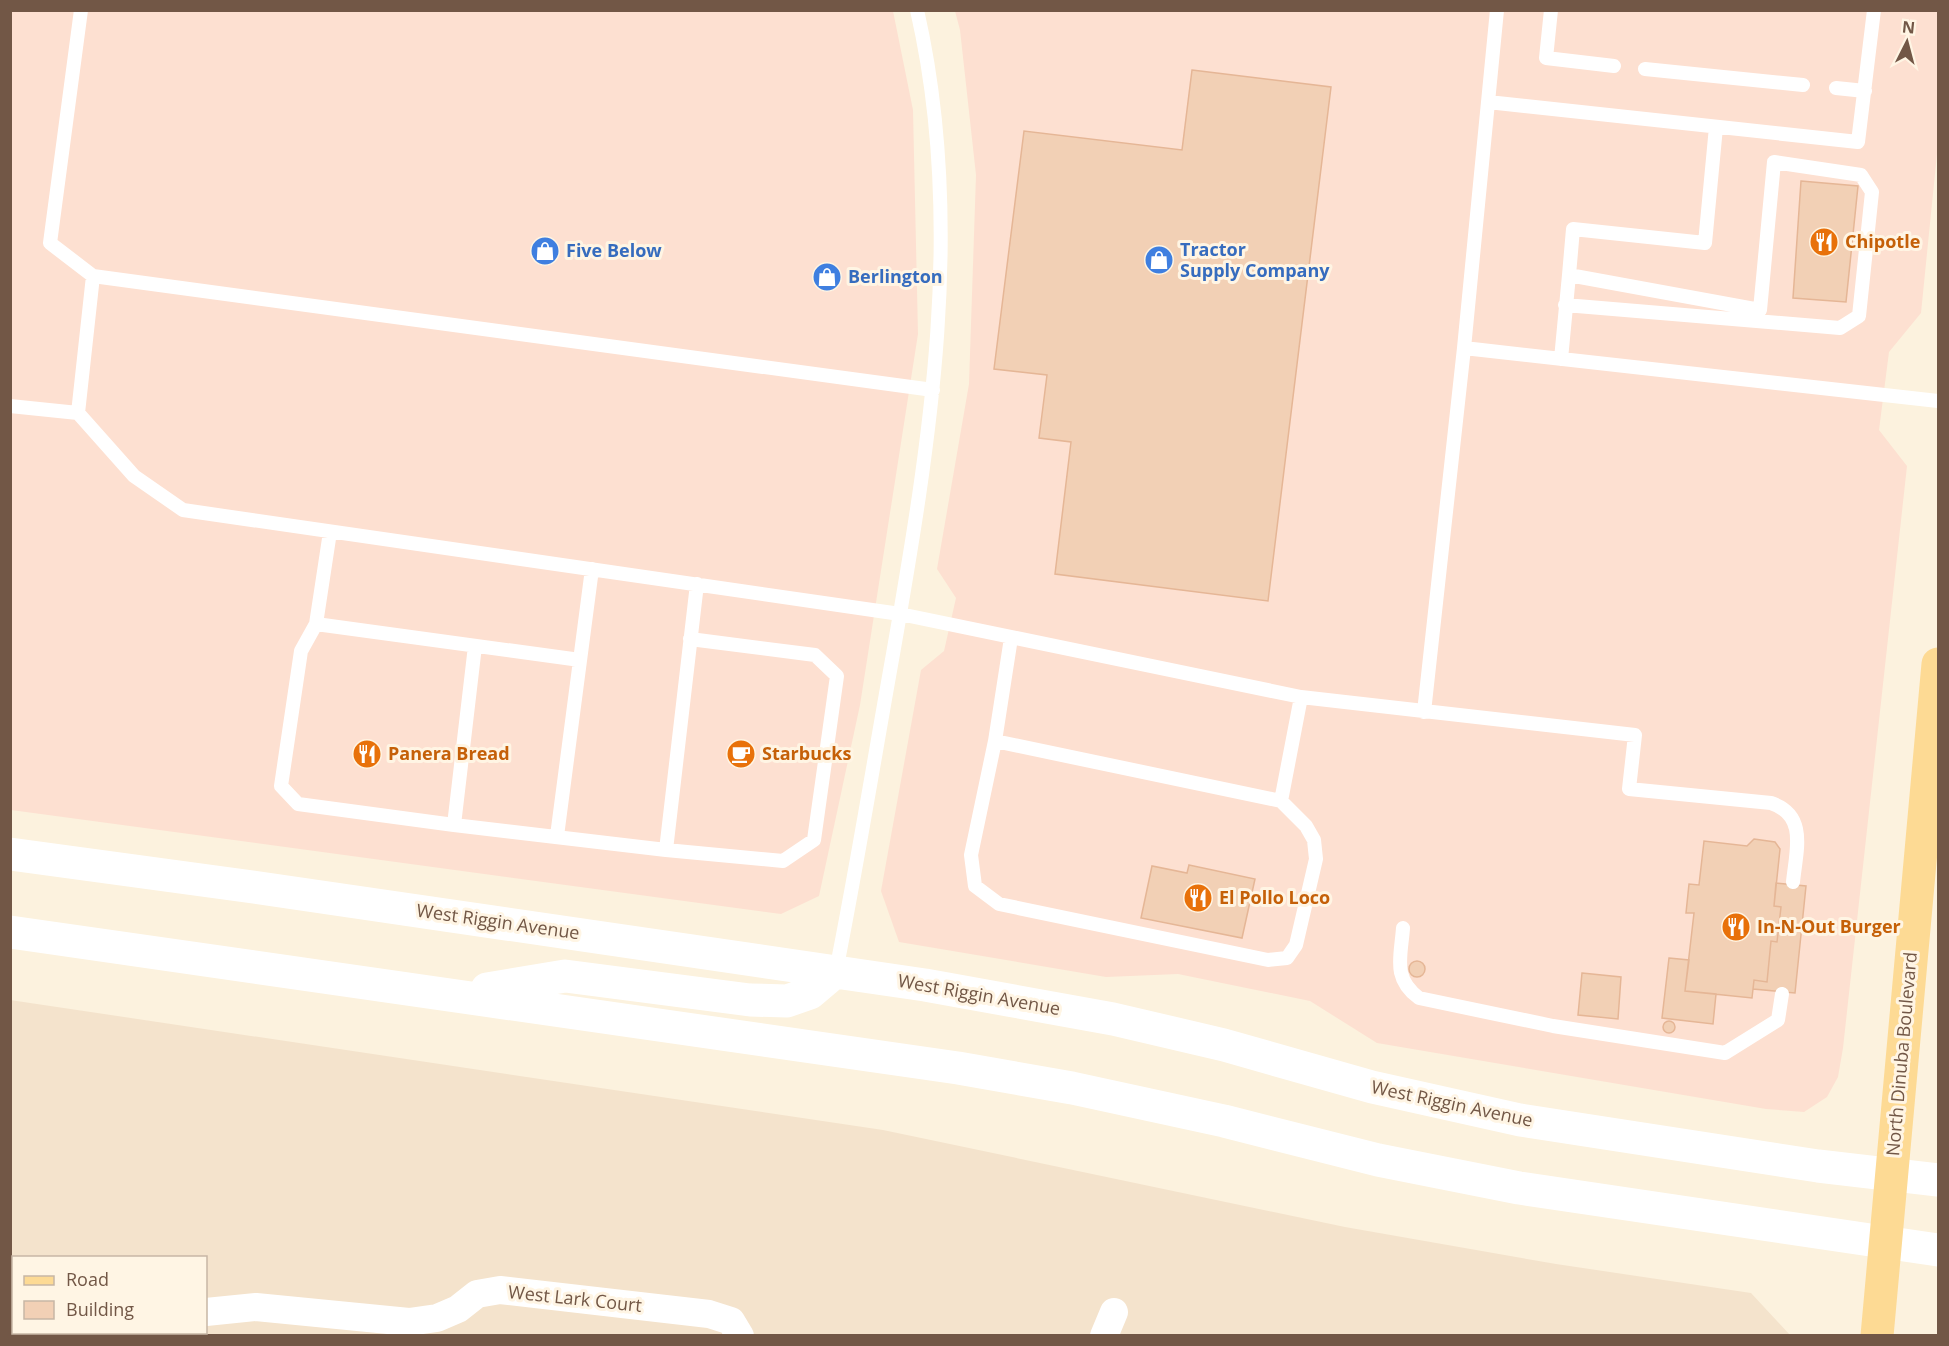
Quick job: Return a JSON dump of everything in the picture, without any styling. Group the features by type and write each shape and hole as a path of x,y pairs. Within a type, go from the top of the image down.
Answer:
{"main road":[{"name":"North Dinuba Boulevard","path":"1877,1335 1938,664"},
{"name":"West Riggin Avenue","path":"10,854 836,971 1113,1019 1224,1045 1383,1090 1520,1120 1818,1166 1938,1180"},
{"path":"10,932 456,994 976,1071 1158,1107 1378,1160 1481,1181 1634,1206 1938,1250"},
{"path":"456,994 565,976 750,1000 787,1001 810,993 836,971"}],"street":[{"name":"West Lark Court","path":"207,1312 256,1307 409,1322 437,1318 458,1309 477,1294 500,1290 709,1314 731,1321 740,1335"},
{"name":"West Lark Court","path":"409,1322 435,1335"}],"lane":[{"path":"81,10 50,243 93,276 933,390"},
{"path":"836,971 900,614 933,390 938,339 942,244 936,138 926,49 917,10"},
{"path":"1424,712 1464,348 1497,10"},
{"path":"1551,10 1546,58 1614,66"},
{"path":"1488,102 1858,142 1874,10"},
{"path":"1646,69 1803,85"},
{"path":"1836,88 1865,91"},
{"path":"1561,359 1573,229 1705,243 1716,127"},
{"path":"1565,305 1840,328 1859,316 1872,192 1861,175 1774,162 1760,310 1569,275"},
{"path":"78,413 93,276"},
{"path":"1464,348 1938,401"},
{"path":"10,406 78,413 134,476 183,510 900,614 1301,697 1635,735 1629,789 1771,803 1783,807 1797,824 1793,882"},
{"path":"330,532 316,624 301,651 281,786 298,804 666,850 783,861 814,840 837,676 815,655 690,639"},
{"path":"557,836 592,569"},
{"path":"666,850 697,585"},
{"path":"316,624 580,660"},
{"path":"995,741 1281,801 1306,826 1314,840 1316,859 1296,945 1287,958 1268,960 999,904 975,886 971,855 995,741 1011,638"},
{"path":"454,825 475,646"},
{"path":"1281,801 1301,697"},
{"path":"1403,928 1399,972 1409,990 1419,998 1553,1026 1725,1053 1778,1020 1782,994"}],"shaded area":[{"path":"11,11 893,11 913,110 918,334 860,705 819,896 781,914 11,810"},
{"path":"955,11 1938,11 1938,144 1921,313 1889,352 1879,430 1907,466 1843,1048 1838,1077 1827,1097 1804,1112 1766,1109 1377,1043 1310,1001 1178,974 1106,977 899,942 881,891 921,670 944,651 956,598 937,569 969,384 976,175 960,30"},
{"path":"10,1000 883,1130 1345,1227 1556,1264 1751,1293 1790,1335 11,1335"}],"building":[{"name":"Tractor Supply Company","path":"1192,70 1331,87 1268,601 1055,574 1071,442 1039,438 1047,375 994,369 1024,131 1182,150"},
{"name":"Chipotle","path":"1801,181 1858,186 1846,302 1793,298"},
{"name":"In-N-Out Burger","path":"1754,839 1775,842 1780,849 1774,906 1781,907 1777,942 1771,941 1767,982 1754,980 1752,998 1685,991 1694,913 1686,913 1689,884 1699,885 1704,841 1747,846"},
{"name":"El Pollo Loco","path":"1189,865 1255,879 1242,938 1141,918 1152,866 1187,873"},
{"path":"1776,883 1806,886 1795,993 1753,989 1754,980 1767,982 1771,941 1777,942 1781,907 1774,906"},
{"path":"1669,958 1689,960 1685,991 1716,994 1713,1024 1662,1018"},
{"path":"1417,961 1425,969 1417,977 1409,969"},
{"path":"1582,973 1621,977 1618,1019 1578,1015"},
{"path":"1669,1021 1675,1027 1669,1033 1663,1027"}],"place":[{"name":"Chipotle","path":"1824,242"},
{"name":"Five Below","path":"545,251"},
{"name":"Tractor Supply Company","path":"1159,260"},
{"name":"Berlington","path":"827,277"},
{"name":"Panera Bread","path":"367,754"},
{"name":"Starbucks","path":"741,754"},
{"name":"El Pollo Loco","path":"1198,898"},
{"name":"In-N-Out Burger","path":"1736,927"}]}
